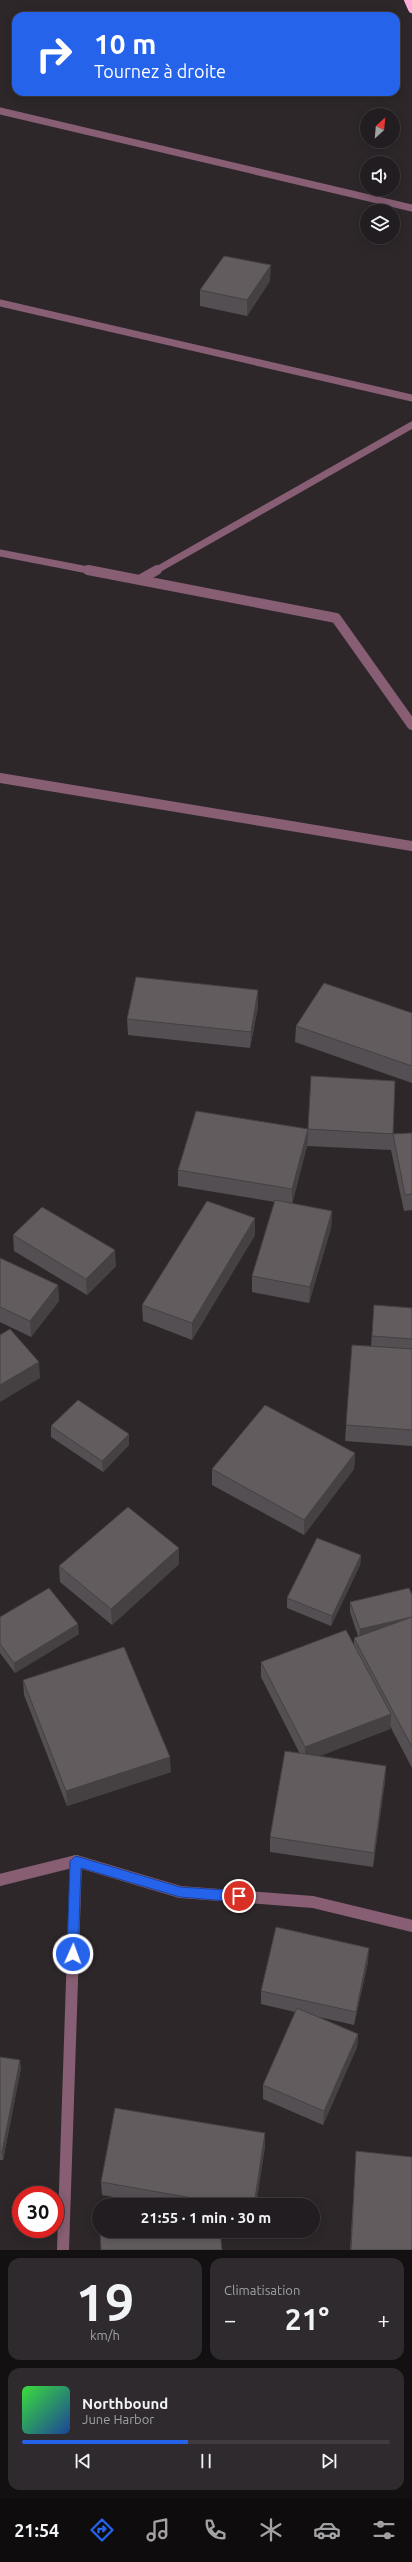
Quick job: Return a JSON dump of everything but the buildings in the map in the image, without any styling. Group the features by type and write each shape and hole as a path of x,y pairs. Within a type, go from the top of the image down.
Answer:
{"highway":[{"path":"408,0 412,9"}],"street":[{"path":"0,111 412,208"},
{"path":"0,303 412,398"},
{"path":"141,579 412,425"},
{"path":"0,553 141,579 336,618 412,725"},
{"path":"0,778 412,846"},
{"path":"63,2250 76,1861"},
{"path":"0,1880 76,1861 180,1892 313,1902 412,1926"}],"route":[{"path":"73,1954 76,1861 180,1892 239,1896"}]}
